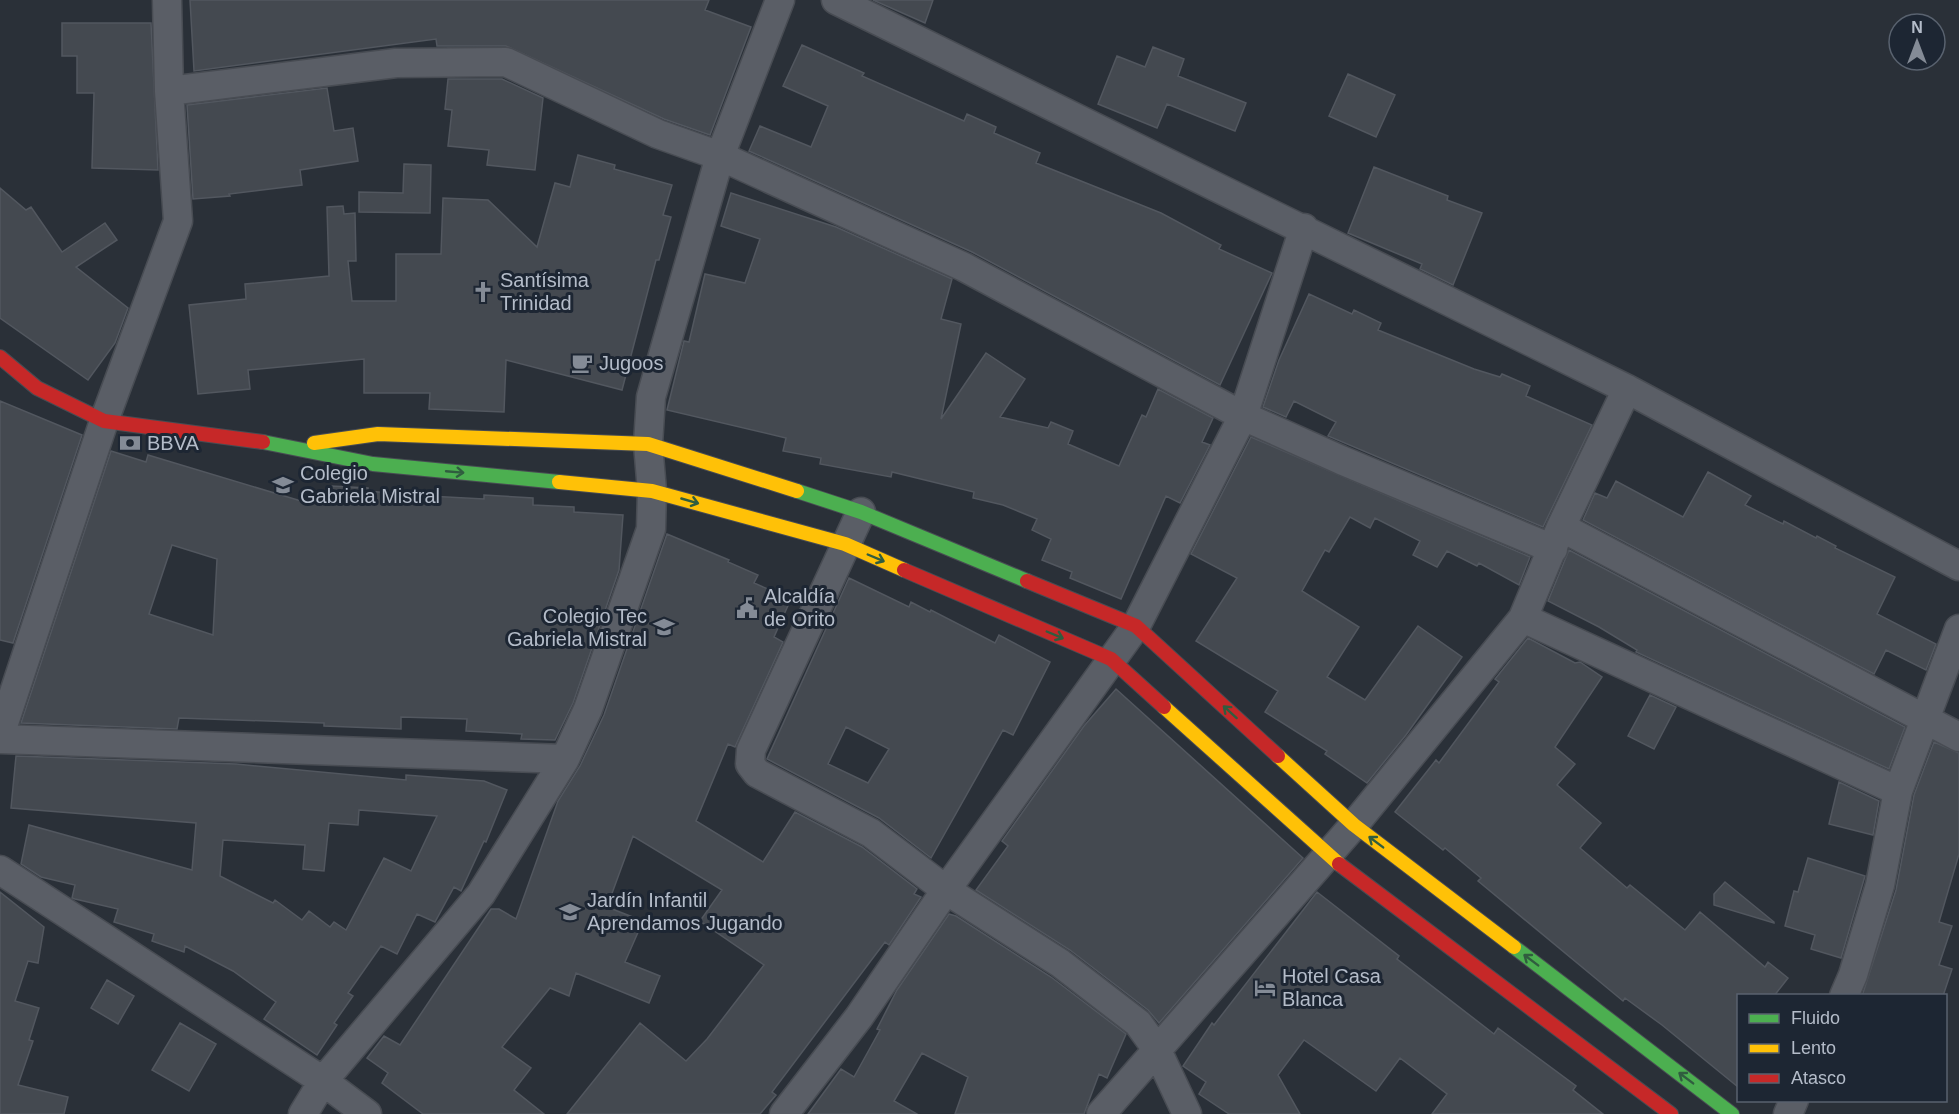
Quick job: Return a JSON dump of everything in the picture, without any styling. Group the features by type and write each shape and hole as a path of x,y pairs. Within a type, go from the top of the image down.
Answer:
{"main road":[{"path":"0,357 37,388 104,421 294,446 373,464 652,490 845,544 1111,659 1326,854 1671,1114"},
{"path":"294,446 378,434 648,444 861,512 1136,626 1354,825 1732,1114"}],"street":[{"path":"167,0 169,91 178,220 104,421 0,737 565,759"},
{"path":"303,1114 323,1081 481,894 565,759 588,709 651,529 652,490 648,444 651,397 720,156 780,0"},
{"path":"836,0 1304,228 1627,389 1959,566"},
{"path":"169,91 396,63 506,63 658,134 720,156 964,267 1243,416 1341,460 1557,538 1959,737"},
{"path":"784,1114 859,1017 946,890 1136,626 1243,416 1304,228"},
{"path":"1101,1114 1156,1048 1354,825 1523,618 1557,538 1627,389"},
{"path":"861,512 751,750 750,764 757,773 871,833 946,890 1060,963 1137,1023 1156,1048 1187,1114"},
{"path":"1523,618 1898,791"},
{"path":"1845,994 1853,975 1880,885 1898,791 1959,629"},
{"path":"0,870 323,1081 368,1114"}],"building":[{"path":"190,0 709,0 705,10 751,27 710,135 664,119 506,46 437,46 436,39 194,71"},
{"path":"873,0 933,0 925,23"},
{"path":"62,23 151,23 158,170 92,168 94,93 77,93 77,56 62,56"},
{"path":"802,45 864,73 862,76 964,121 967,114 996,127 994,133 1040,153 1036,163 1161,213 1221,245 1219,249 1272,273 1220,385 972,252 749,151 760,126 811,147 828,106 783,86"},
{"path":"1153,47 1184,59 1178,76 1246,103 1235,131 1167,104 1157,128 1098,104 1117,56 1145,67"},
{"path":"1348,74 1395,95 1376,137 1329,116"},
{"path":"448,79 502,79 543,98 535,170 487,165 489,150 448,146 452,110 445,109"},
{"path":"327,88 334,131 353,128 358,161 300,170 302,185 193,199 187,105"},
{"path":"578,155 615,165 614,169 672,185 663,215 671,217 659,260 656,260 622,390 506,360 504,412 429,409 430,393 364,393 364,359 248,370 250,389 198,394 189,305 246,299 245,284 329,276 327,207 343,206 344,214 355,213 356,261 348,261 352,301 396,301 396,254 441,254 443,198 488,200 537,247 555,183 570,187"},
{"path":"404,164 431,165 430,213 359,212 359,192 403,193"},
{"path":"1374,167 1448,196 1447,200 1482,213 1453,285 1420,269 1422,264 1348,233"},
{"path":"0,188 26,210 31,207 62,252 105,223 117,240 76,267 128,308 115,343 88,380 0,318"},
{"path":"731,193 836,227 952,279 941,319 961,324 941,419 986,353 1025,379 1000,417 1048,428 1051,422 1073,431 1068,444 1119,466 1142,415 1146,417 1158,389 1213,418 1202,442 1210,445 1180,503 1166,496 1121,599 1070,578 1072,572 1042,560 1051,539 1032,530 1037,519 1003,505 973,498 974,492 892,472 891,477 820,464 821,458 783,451 786,438 667,410 684,341 689,342 705,274 745,283 760,239 721,226"},
{"path":"1309,294 1352,314 1354,310 1381,323 1378,330 1474,369 1500,377 1502,374 1530,386 1526,396 1592,425 1543,527 1328,436 1336,422 1294,401 1286,417 1263,407 1279,360"},
{"path":"0,401 82,435 13,643 0,640"},
{"path":"1251,437 1530,557 1519,585 1479,563 1477,566 1447,551 1437,567 1413,555 1420,541 1375,518 1370,528 1350,517 1329,552 1325,550 1302,591 1359,627 1327,677 1365,700 1418,626 1462,657 1406,735 1367,783 1325,754 1327,751 1265,712 1278,691 1196,641 1237,578 1191,554"},
{"path":"111,451 146,462 148,455 301,501 301,492 332,493 332,486 368,488 368,491 410,495 484,499 484,495 533,498 533,505 574,507 574,512 623,515 619,570 573,703 555,740 521,739 522,734 466,731 467,719 401,717 401,729 324,726 324,723 179,718 177,729 21,723","holes":["172,545 217,559 213,635 149,614"]},
{"path":"1708,472 1751,496 1745,505 1783,524 1784,521 1816,538 1817,536 1836,546 1835,548 1895,577 1877,614 1936,644 1926,670 1886,650 1874,674 1583,520 1595,493 1607,498 1616,481 1683,517"},
{"path":"667,534 758,575 754,583 791,599 774,637 783,642 735,747 728,744 696,821 763,862 795,812 862,847 917,889 914,894 921,897 889,945 885,942 772,1092 776,1095 760,1114 567,1114 640,1023 686,1061 707,1039 764,965 700,921 722,890 633,836 607,907 643,921 625,962 660,976 649,1003 576,973 569,996 550,988 502,1047 531,1068 514,1090 544,1114 423,1114 382,1083 388,1073 367,1058 384,1036 400,1045 491,909 499,909 516,919 558,801 580,766 604,715"},
{"path":"1569,550 1905,727 1889,769 1636,652 1637,650 1599,627 1548,601"},
{"path":"849,578 909,607 911,602 930,612 931,610 995,643 999,635 1050,662 1013,735 1003,730 931,858 879,818 767,759","holes":["846,727 889,749 868,783 828,764"]},
{"path":"1528,638 1575,663 1580,662 1602,677 1555,747 1575,764 1557,785 1601,823 1580,848 1627,888 1630,885 1685,930 1700,912 1765,967 1768,962 1788,978 1776,994 1737,994 1737,1086 1662,1025 1625,998 1623,1001 1478,881 1481,878 1445,848 1443,850 1395,812 1436,760 1439,763 1499,682 1495,679"},
{"path":"1116,689 1303,858 1159,1023 1148,1010 1070,950 976,890 1008,846 1002,841 1084,726"},
{"path":"1650,695 1676,707 1654,749 1628,736"},
{"path":"1934,742 1959,753 1959,854 1939,922 1952,926 1939,965 1952,969 1944,994 1863,994 1896,890 1914,795"},
{"path":"16,756 236,764 406,780 406,775 484,781 507,790 486,842 484,841 461,891 454,887 435,922 417,914 397,954 381,946 348,993 353,996 334,1023 337,1025 317,1055 264,1019 276,1002 233,971 185,946 184,952 152,941 154,934 114,922 118,909 72,898 75,885 41,877 21,864 29,825 192,870 196,823 11,808","holes":["359,810 437,816 411,871 384,858 346,930 334,922 330,927 309,911 302,920 275,900 273,903 220,876 223,840 305,845 303,869 324,871 329,823 358,825"]},
{"path":"1839,782 1879,801 1873,835 1829,824"},
{"path":"1808,858 1865,876 1841,958 1811,949 1815,935 1785,926 1794,891 1798,892"},
{"path":"1725,882 1774,923 1714,905 1714,894"},
{"path":"0,892 44,927 38,963 28,961 15,1001 39,1008 29,1040 33,1041 18,1085 68,1097 64,1114 0,1114"},
{"path":"1317,892 1399,956 1397,959 1494,1034 1498,1028 1576,1086 1573,1090 1603,1114 1432,1114 1447,1094 1400,1058 1376,1091 1304,1040 1278,1075 1300,1114 1229,1114 1199,1094 1206,1082 1183,1066 1212,1023 1214,1025"},
{"path":"949,914 956,916 1051,977 1126,1034 1107,1078 1099,1074 1084,1114 955,1114 968,1077 922,1053 894,1101 917,1114 808,1114 841,1069 854,1077 880,1030 877,1029 897,990"},
{"path":"107,980 134,996 118,1024 91,1008"},
{"path":"180,1023 216,1044 189,1091 152,1070"}],"traffic: fast":[{"path":"263,442 373,464 559,482"},
{"path":"797,491 861,512 1027,581"},
{"path":"1514,947 1732,1114"}],"traffic: slow":[{"path":"314,443 378,434 648,444 797,491"},
{"path":"559,482 652,491 845,544 904,570"},
{"path":"1164,707 1339,864"},
{"path":"1278,756 1354,825 1514,947"}],"traffic: jam":[{"path":"0,357 37,388 104,421 263,442"},
{"path":"904,570 1111,659 1164,707"},
{"path":"1027,581 1136,626 1278,756"},
{"path":"1339,864 1671,1114"}],"place":[{"name":"Santísima Trinidad","path":"483,292"},
{"name":"Jugoos","path":"582,363"},
{"name":"BBVA","path":"130,443"},
{"name":"Colegio Gabriela Mistral","path":"283,485"},
{"name":"Alcaldía de Orito","path":"747,608"},
{"name":"Colegio Tec Gabriela Mistral","path":"664,627"},
{"name":"Jardín Infantil Aprendamos Jugando","path":"570,912"},
{"name":"Hotel Casa Blanca","path":"1265,988"}]}
